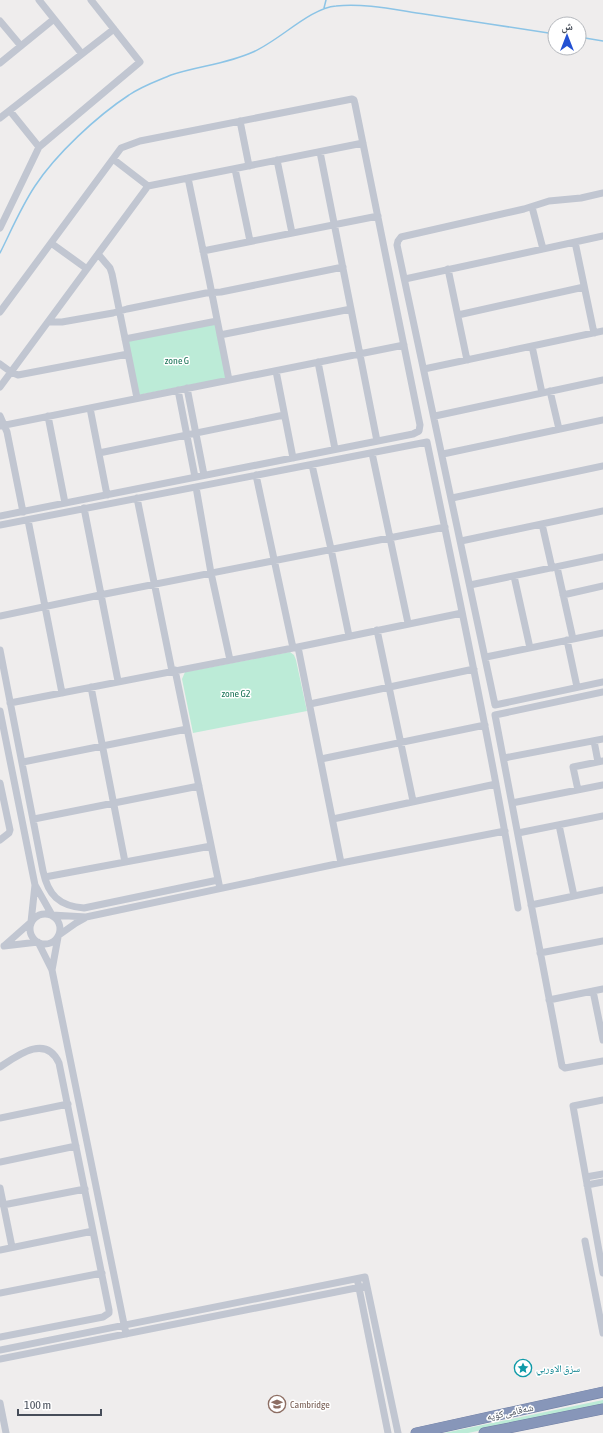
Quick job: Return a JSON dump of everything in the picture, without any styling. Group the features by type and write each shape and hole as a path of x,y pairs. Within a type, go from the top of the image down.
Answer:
{"highway":[{"name":"شەقامی کۆیە","path":"416,1433 603,1392"},
{"name":"شەقامی کۆیە","path":"484,1433 603,1409"}],"street":[{"path":"39,0 82,54"},
{"path":"0,228 39,147 140,62 91,0"},
{"path":"0,63 54,19"},
{"path":"0,21 21,46"},
{"path":"0,118 114,29"},
{"path":"0,312 121,148 133,142 352,99 355,102 420,429 413,434 0,516"},
{"path":"10,111 39,147"},
{"path":"240,121 249,166"},
{"path":"0,387 148,186 363,143"},
{"path":"320,152 377,441"},
{"path":"113,158 148,186"},
{"path":"277,160 292,233"},
{"path":"235,169 250,241"},
{"path":"188,178 229,380"},
{"path":"603,194 548,201 532,207 401,237 398,240 397,245 435,416 495,705 603,682"},
{"path":"532,207 543,249"},
{"path":"203,251 378,216"},
{"path":"405,279 603,236"},
{"path":"574,242 594,332"},
{"path":"51,243 87,269"},
{"path":"98,254 110,268 112,274 137,398"},
{"path":"48,322 58,323 343,267"},
{"path":"448,269 467,360"},
{"path":"458,315 584,287"},
{"path":"220,335 352,309"},
{"path":"125,339 217,321"},
{"path":"424,369 603,331"},
{"path":"2,425 404,345"},
{"path":"532,346 542,393"},
{"path":"0,364 18,375 128,354"},
{"path":"318,362 335,449"},
{"path":"276,371 293,458"},
{"path":"435,416 603,380"},
{"path":"187,388 204,475"},
{"path":"178,390 196,477"},
{"path":"550,391 559,429"},
{"path":"90,408 107,495"},
{"path":"99,453 284,415"},
{"path":"0,416 2,425 7,432 23,512"},
{"path":"48,416 65,503"},
{"path":"443,454 603,420"},
{"path":"0,525 427,442 474,669 518,908"},
{"path":"372,453 408,623"},
{"path":"312,465 349,636"},
{"path":"452,498 603,466"},
{"path":"256,475 274,561 310,704 341,863"},
{"path":"196,487 211,573 230,660"},
{"path":"137,498 153,584 187,729 220,889"},
{"path":"84,508 118,681"},
{"path":"461,541 603,511"},
{"path":"28,520 62,693"},
{"path":"542,524 563,595 577,687"},
{"path":"0,616 153,584 445,527"},
{"path":"470,585 603,557"},
{"path":"514,576 530,648"},
{"path":"563,595 603,586"},
{"path":"10,703 462,613"},
{"path":"377,630 413,801"},
{"path":"486,658 603,633"},
{"path":"0,650 45,877 50,890 56,898 66,905 84,908 218,880"},
{"path":"310,704 474,669"},
{"path":"91,687 125,862"},
{"path":"603,692 495,715 562,1067 565,1068 603,1061"},
{"path":"0,711 35,885 31,934 38,942 52,970 126,1334"},
{"path":"321,759 484,725"},
{"path":"23,762 187,729"},
{"path":"504,758 603,740"},
{"path":"578,790 573,767 600,761 594,741"},
{"path":"0,783 2,807 10,830 9,833 0,840"},
{"path":"333,818 496,784"},
{"path":"512,803 603,785"},
{"path":"34,819 199,786"},
{"path":"518,833 603,816"},
{"path":"559,825 574,896"},
{"path":"2,947 38,942 46,944 53,942 76,922 86,917 341,863 505,831"},
{"path":"45,877 211,846"},
{"path":"35,885 60,926 52,970"},
{"path":"531,905 603,890"},
{"path":"2,947 40,915 86,917"},
{"path":"540,953 603,941"},
{"path":"549,1000 603,989"},
{"path":"593,991 603,1040"},
{"path":"0,1067 30,1049 39,1048 49,1051 55,1056 59,1063 109,1310 107,1316 0,1337"},
{"path":"603,1100 572,1106 602,1259 603,1273"},
{"path":"0,1118 68,1104"},
{"path":"0,1162 76,1146"},
{"path":"586,1177 603,1174"},
{"path":"587,1185 603,1182"},
{"path":"0,1188 12,1247"},
{"path":"2,1201 85,1189"},
{"path":"0,1250 94,1231"},
{"path":"585,1241 603,1334"},
{"path":"0,1293 102,1273"},
{"path":"0,1350 358,1279 363,1286 398,1433"},
{"path":"0,1359 363,1286"},
{"path":"363,1286 388,1433"},
{"path":"0,1404 6,1433"}],"green space":[{"name":"zone G","path":"216,324 226,378 138,395 128,341"},
{"name":"zone G2","path":"290,652 294,655 296,660 307,711 193,733 182,679 185,672"},
{"path":"603,1400 603,1405 468,1433 444,1433"}],"waterway":[{"path":"324,8 326,0"},
{"path":"0,253 25,202 54,161 78,136 117,104 139,89 171,75 223,62 253,52 316,12 336,6 358,5 380,7 547,33"},
{"path":"587,38 603,41"}],"place":[{"name":"سزق الاوربي","path":"523,1368"},
{"name":"Cambridge","path":"277,1404"}]}
